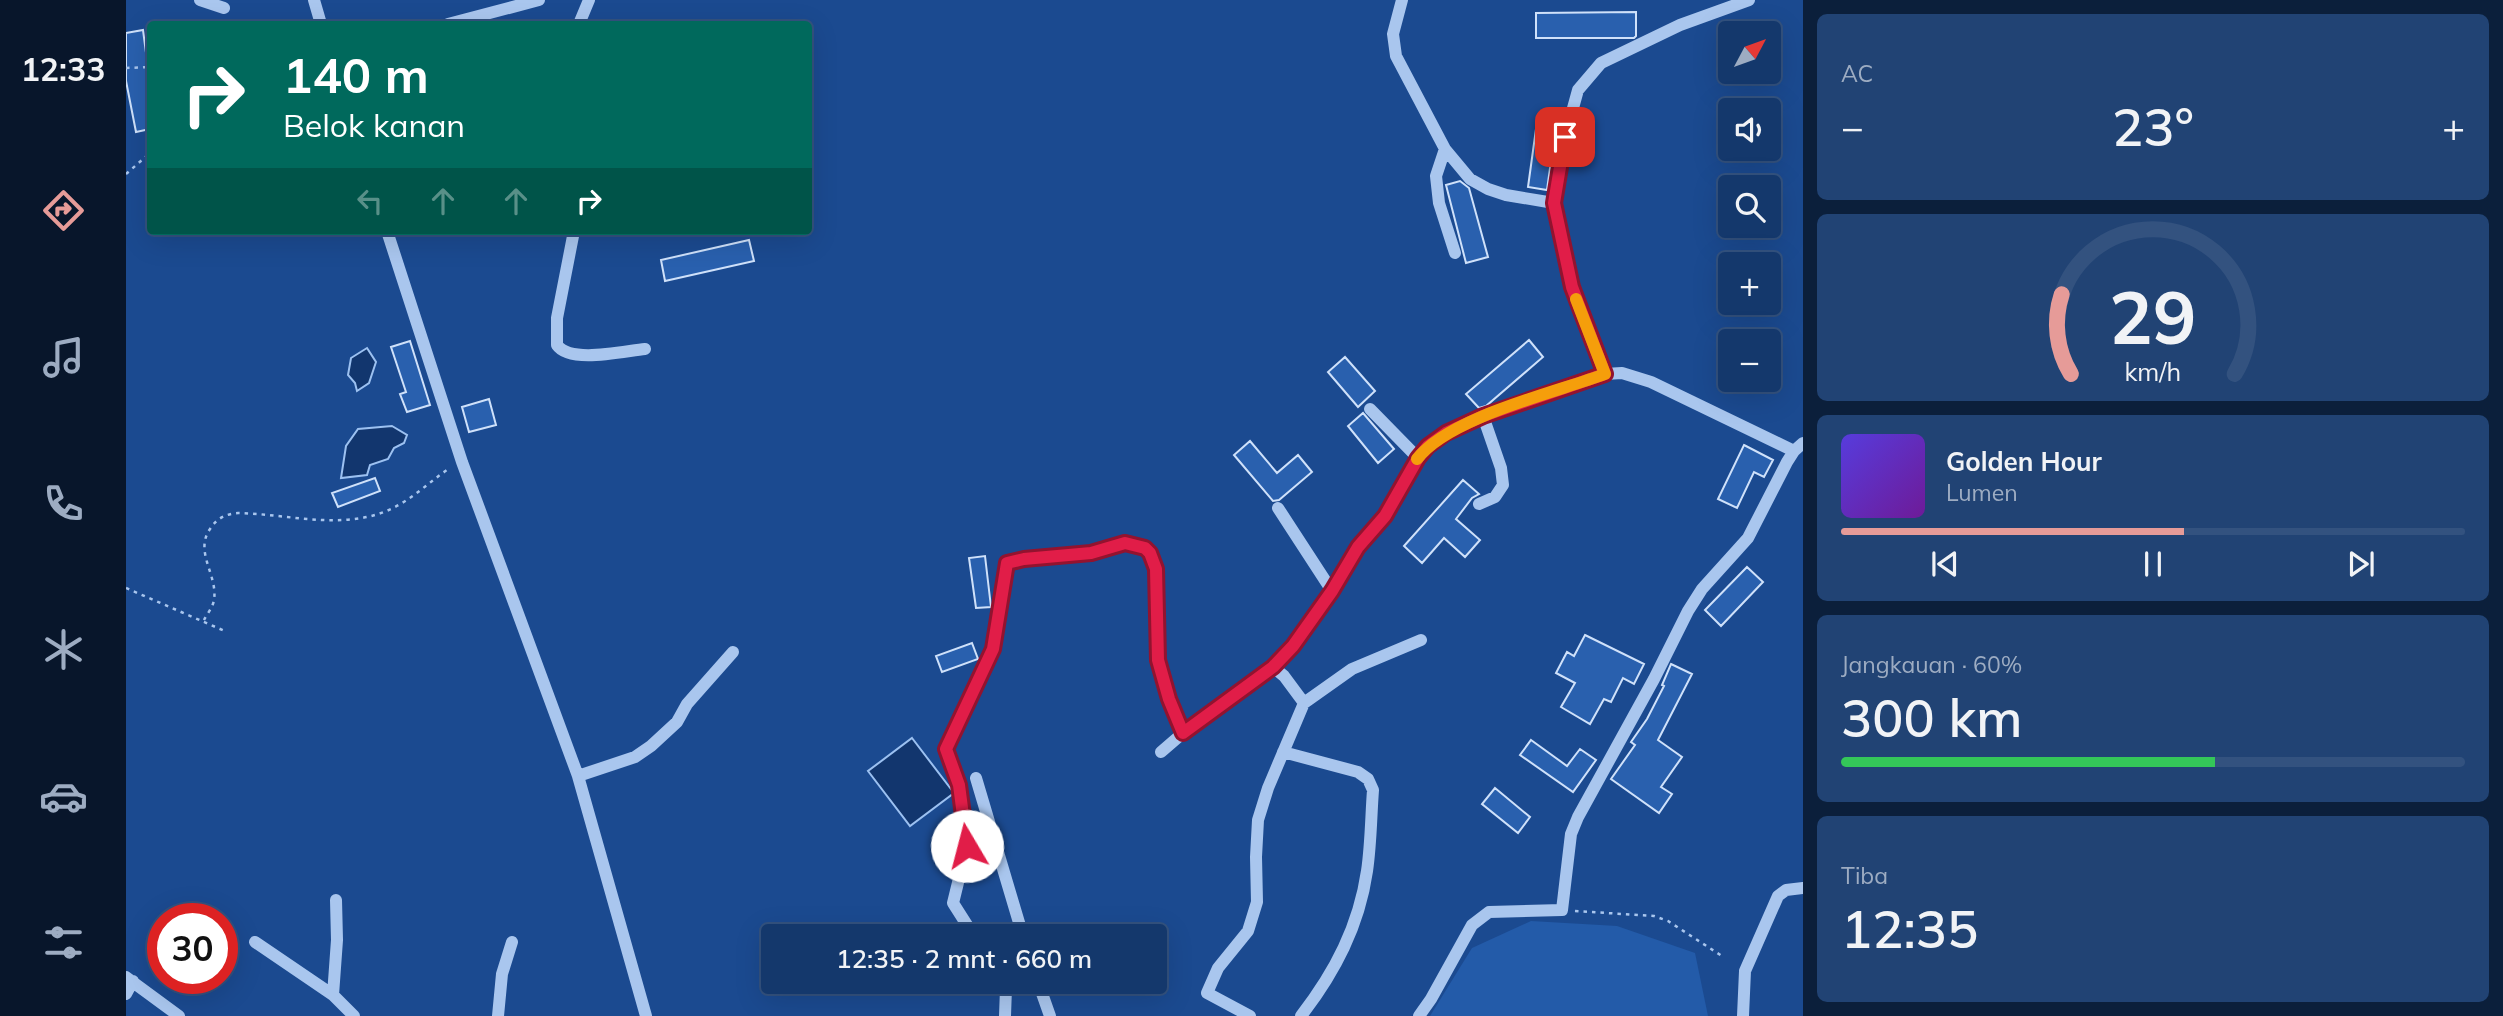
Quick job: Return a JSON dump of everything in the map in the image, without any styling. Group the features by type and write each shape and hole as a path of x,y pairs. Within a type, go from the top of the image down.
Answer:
{"street":[{"path":"201,0 224,8"},
{"path":"314,0 320,21"},
{"path":"459,21 539,0"},
{"path":"580,21 589,0"},
{"path":"1402,0 1393,34 1396,56 1445,149 1470,179 1488,189 1506,195 1554,203"},
{"path":"1605,374 1572,287 1554,203 1565,137 1578,90 1601,63 1681,25 1749,0"},
{"path":"1445,149 1436,176 1438,203 1455,253"},
{"path":"388,235 462,462 578,776 646,1016"},
{"path":"573,235 557,318 557,345 565,353 579,356 645,349"},
{"path":"1161,752 1273,667 1293,646 1332,591 1358,547 1385,516 1418,458 1428,446 1446,433 1483,416 1605,374 1622,373 1651,382 1798,447 1748,538 1702,589 1688,611 1578,817 1570,834 1562,910 1489,912 1480,916 1472,925 1419,1016"},
{"path":"1370,409 1418,458"},
{"path":"1479,504 1495,497 1503,485 1501,468 1483,416"},
{"path":"1278,508 1332,591"},
{"path":"966,924 953,903 967,846 959,785 946,749 993,649 1007,563 1091,553 1125,543 1145,548 1150,553 1156,569 1158,660 1169,699 1183,733"},
{"path":"1250,1016 1207,993 1218,968 1248,931 1257,902 1258,820 1304,703 1352,670 1420,640"},
{"path":"578,776 635,757 650,746 677,722 687,704 733,652"},
{"path":"1273,667 1284,676 1304,703"},
{"path":"1283,752 1358,772 1368,779 1373,790 1368,869 1362,900 1350,936 1332,973 1301,1016"},
{"path":"976,778 1019,924"},
{"path":"1744,1016 1745,971 1778,896 1786,890 1803,888"},
{"path":"332,995 337,940 336,900"},
{"path":"255,942 332,995 354,1016"},
{"path":"498,1016 502,974 512,942"},
{"path":"126,967 129,979 126,994"},
{"path":"129,979 179,1016"},
{"path":"1005,1016 1006,994"},
{"path":"1042,994 1050,1016"}],"path":[{"path":"126,68 147,67"},
{"path":"126,174 147,156"},
{"path":"204,620 214,596 204,545 206,535 218,519 227,514 238,513 336,521 355,520 402,503 445,471 462,462"},
{"path":"126,588 228,632"},
{"path":"1562,910 1654,916 1668,921 1721,956"}],"shaded area":[{"path":"367,348 376,362 369,383 357,391 355,383 348,375 351,358"},
{"path":"392,426 407,435 404,443 394,448 388,459 370,465 367,475 341,478 346,446 358,429"},
{"path":"912,738 954,793 910,826 868,771"},
{"path":"1531,921 1617,926 1695,953 1708,1016 1430,1016 1472,948"}],"building":[{"path":"1636,12 1634,38 1536,38 1536,13"},
{"path":"143,30 147,60 147,130 136,132 126,81 126,33"},
{"path":"1536,129 1555,132 1547,190 1528,187"},
{"path":"1460,181 1469,188 1488,257 1466,263 1446,185"},
{"path":"749,240 754,261 665,281 661,260"},
{"path":"1529,340 1543,357 1486,406 1479,408 1466,394"},
{"path":"410,341 430,405 407,412 400,394 406,392 391,347"},
{"path":"1345,357 1375,391 1358,407 1328,372"},
{"path":"489,399 496,425 469,432 462,407"},
{"path":"1363,413 1394,449 1378,463 1348,426"},
{"path":"1250,441 1277,473 1298,455 1312,472 1279,500 1273,501 1234,455"},
{"path":"1744,445 1773,460 1764,477 1754,472 1737,508 1718,499"},
{"path":"375,478 380,491 338,507 332,493"},
{"path":"1463,480 1479,494 1472,498 1456,519 1480,540 1465,557 1444,538 1422,563 1404,546"},
{"path":"985,556 991,607 976,608 969,558"},
{"path":"1747,567 1763,582 1721,626 1705,610"},
{"path":"1585,635 1644,664 1634,684 1623,678 1611,702 1604,699 1590,724 1561,707 1575,683 1556,673 1567,652 1574,656"},
{"path":"972,643 978,659 942,672 936,656"},
{"path":"1671,664 1692,674 1658,740 1682,757 1661,787 1672,794 1659,813 1611,779 1635,745 1631,742 1647,719 1664,686 1662,685"},
{"path":"1531,740 1567,766 1580,749 1596,760 1573,792 1520,755"},
{"path":"1495,788 1530,817 1518,833 1482,804"}],"slow traffic":[{"path":"1417,459 1428,446 1446,433 1483,416 1605,374 1576,299"}],"route":[{"path":"967,846 959,785 946,749 993,649 1007,563 1091,553 1125,543 1145,548 1150,553 1156,569 1158,660 1169,699 1183,733 1273,667 1293,646 1332,591 1358,547 1385,516 1418,458 1428,446 1446,433 1483,416 1605,374 1572,287 1554,203 1565,137"}]}
